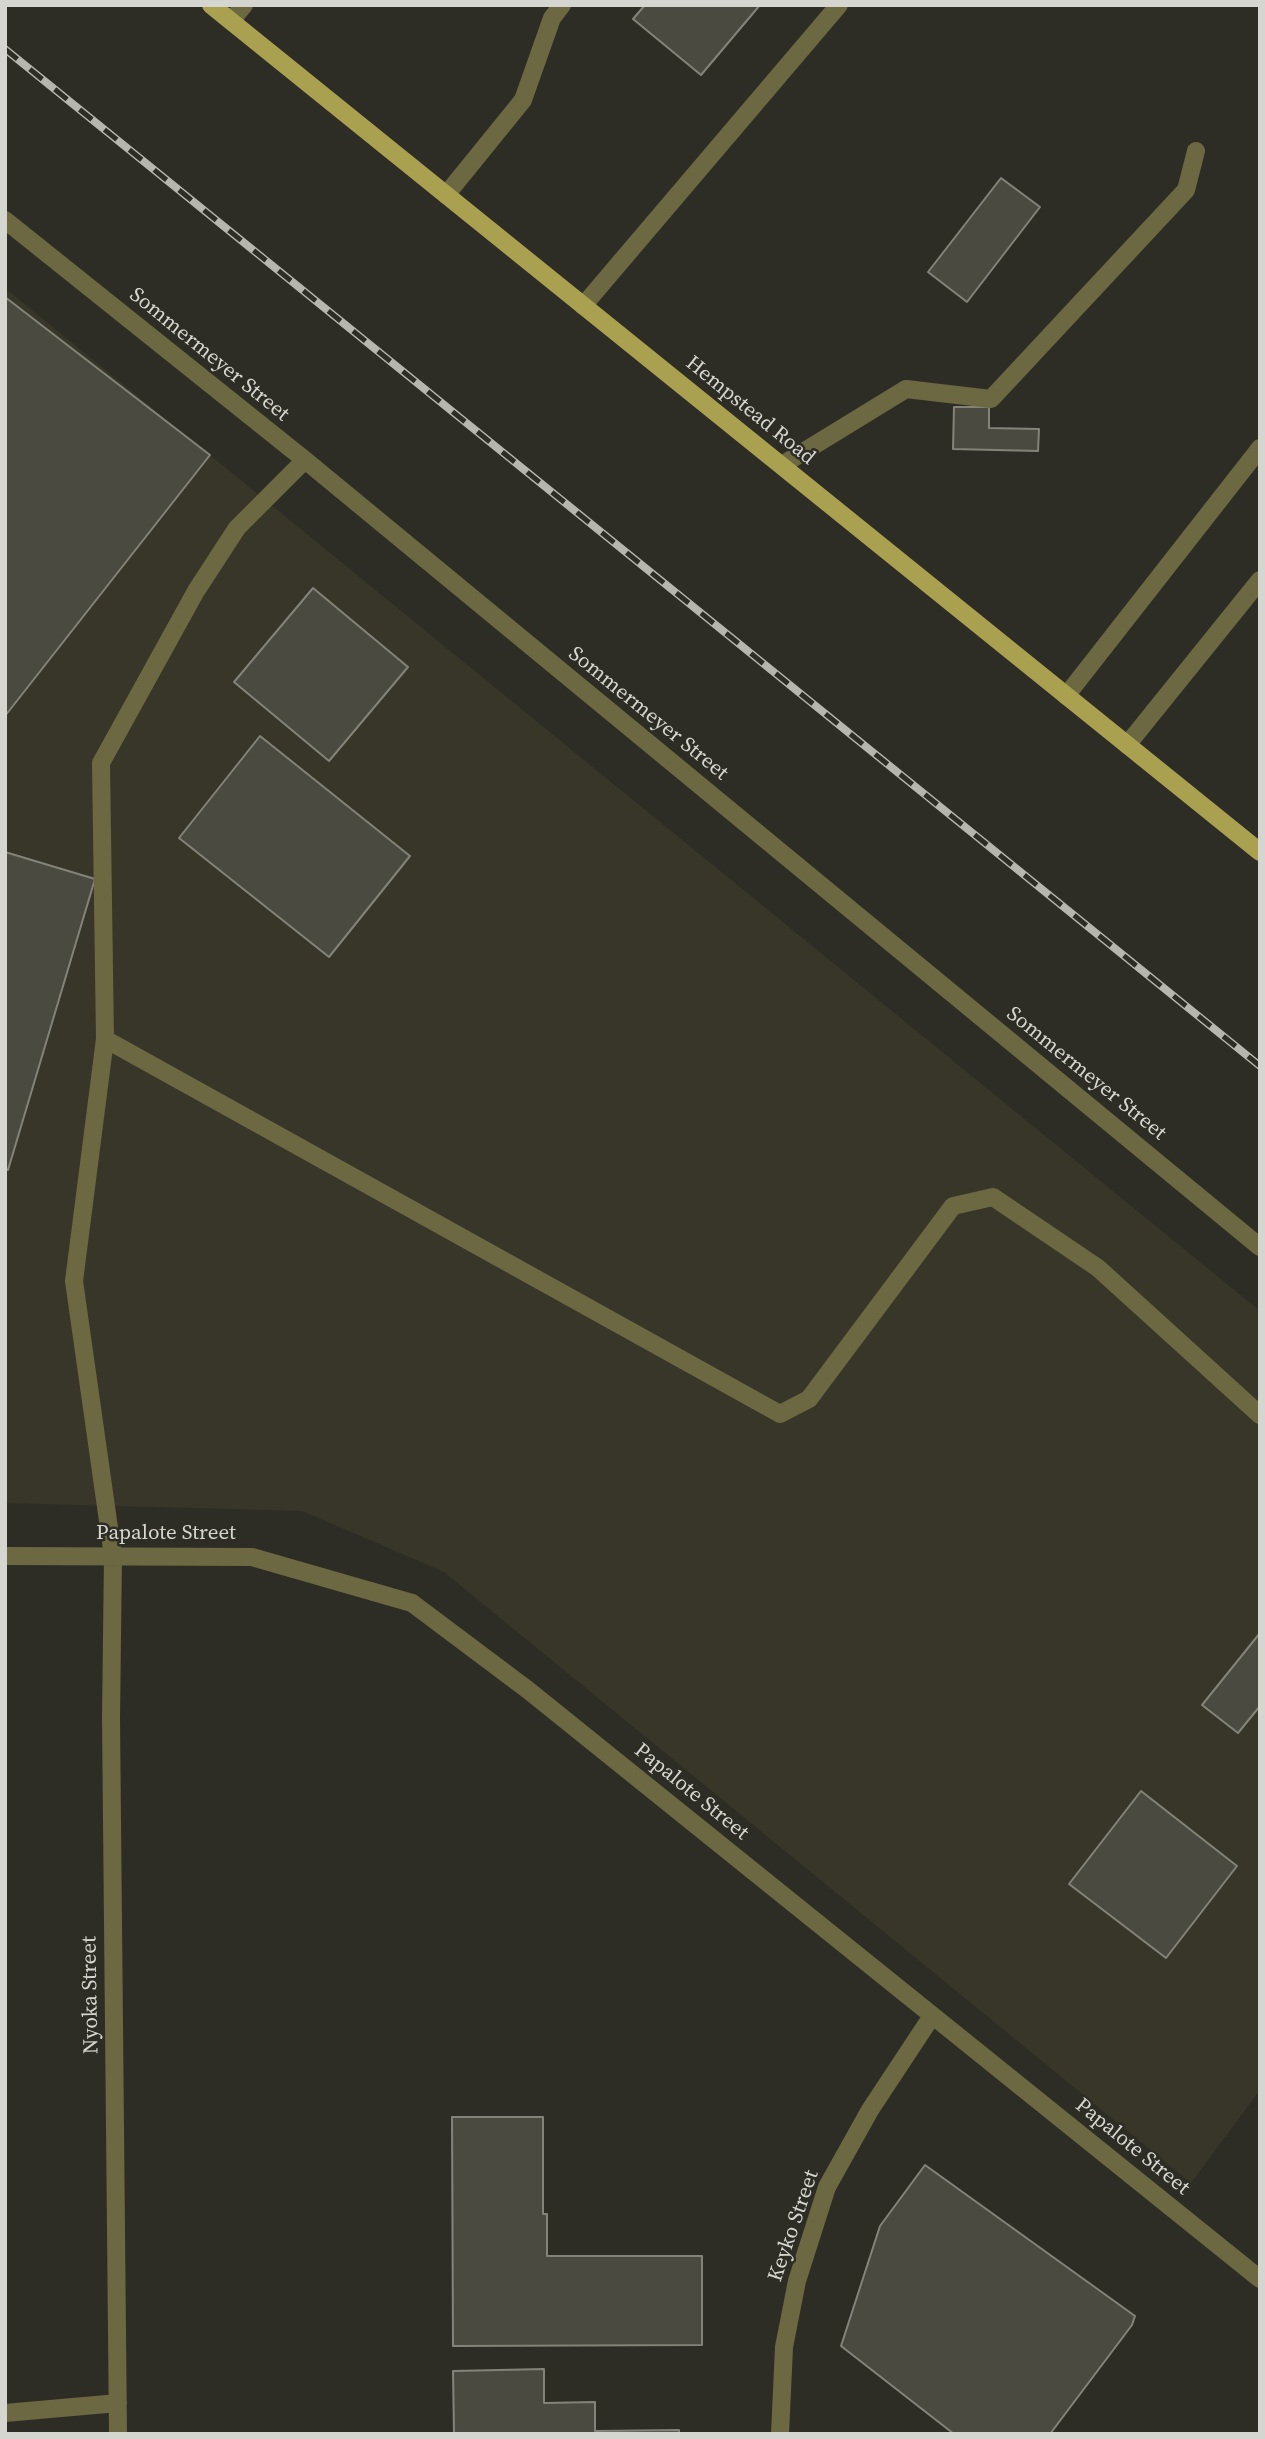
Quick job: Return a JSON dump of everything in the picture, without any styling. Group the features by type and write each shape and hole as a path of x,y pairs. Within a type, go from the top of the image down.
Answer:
{"main road":[{"name":"Hempstead Road","path":"211,5 1260,852"}],"street":[{"path":"231,21 244,5"},
{"path":"446,195 523,100 552,18 562,5"},
{"path":"583,306 839,5"},
{"path":"782,466 906,389 991,399 1186,190 1196,151"},
{"name":"Sommermeyer Street","path":"5,220 304,460 1260,1247"},
{"path":"1066,696 1260,448"},
{"name":"Nyoka Street","path":"118,2434 111,1718 113,1556 74,1281 105,1039 101,763 197,591 237,528 304,460"},
{"path":"1127,745 1260,580"},
{"path":"105,1039 780,1414 809,1399 953,1206 993,1198 1098,1268 1260,1415"},
{"name":"Papalote Street","path":"5,1556 252,1558 412,1603 528,1690 1260,2278"},
{"name":"Keyko Street","path":"780,2434 784,2347 797,2281 827,2187 870,2110 932,2017"},
{"path":"5,2413 118,2403"}],"shaded area":[{"path":"5,288 1260,1311 1260,2090 1191,2183 444,1572 302,1511 5,1503"}],"building":[{"path":"645,5 760,5 701,75 633,19"},
{"path":"1001,178 1040,207 967,302 928,272"},
{"path":"5,297 210,455 5,716"},
{"path":"954,407 989,407 989,428 1039,429 1038,451 953,449"},
{"path":"313,588 408,667 329,761 234,682"},
{"path":"260,736 410,856 329,957 179,838"},
{"path":"5,852 95,879 8,1170 5,1169"},
{"path":"1260,1633 1260,1706 1238,1733 1202,1705"},
{"path":"1141,1791 1237,1866 1166,1958 1069,1884"},
{"path":"452,2117 543,2117 543,2214 547,2214 547,2256 702,2256 702,2345 453,2346"},
{"path":"925,2165 1135,2316 1132,2325 1050,2434 954,2434 841,2346 880,2226"},
{"path":"544,2369 544,2403 595,2402 595,2431 679,2430 679,2434 454,2434 453,2371"}],"railway":[{"path":"5,49 1260,1066"}]}
